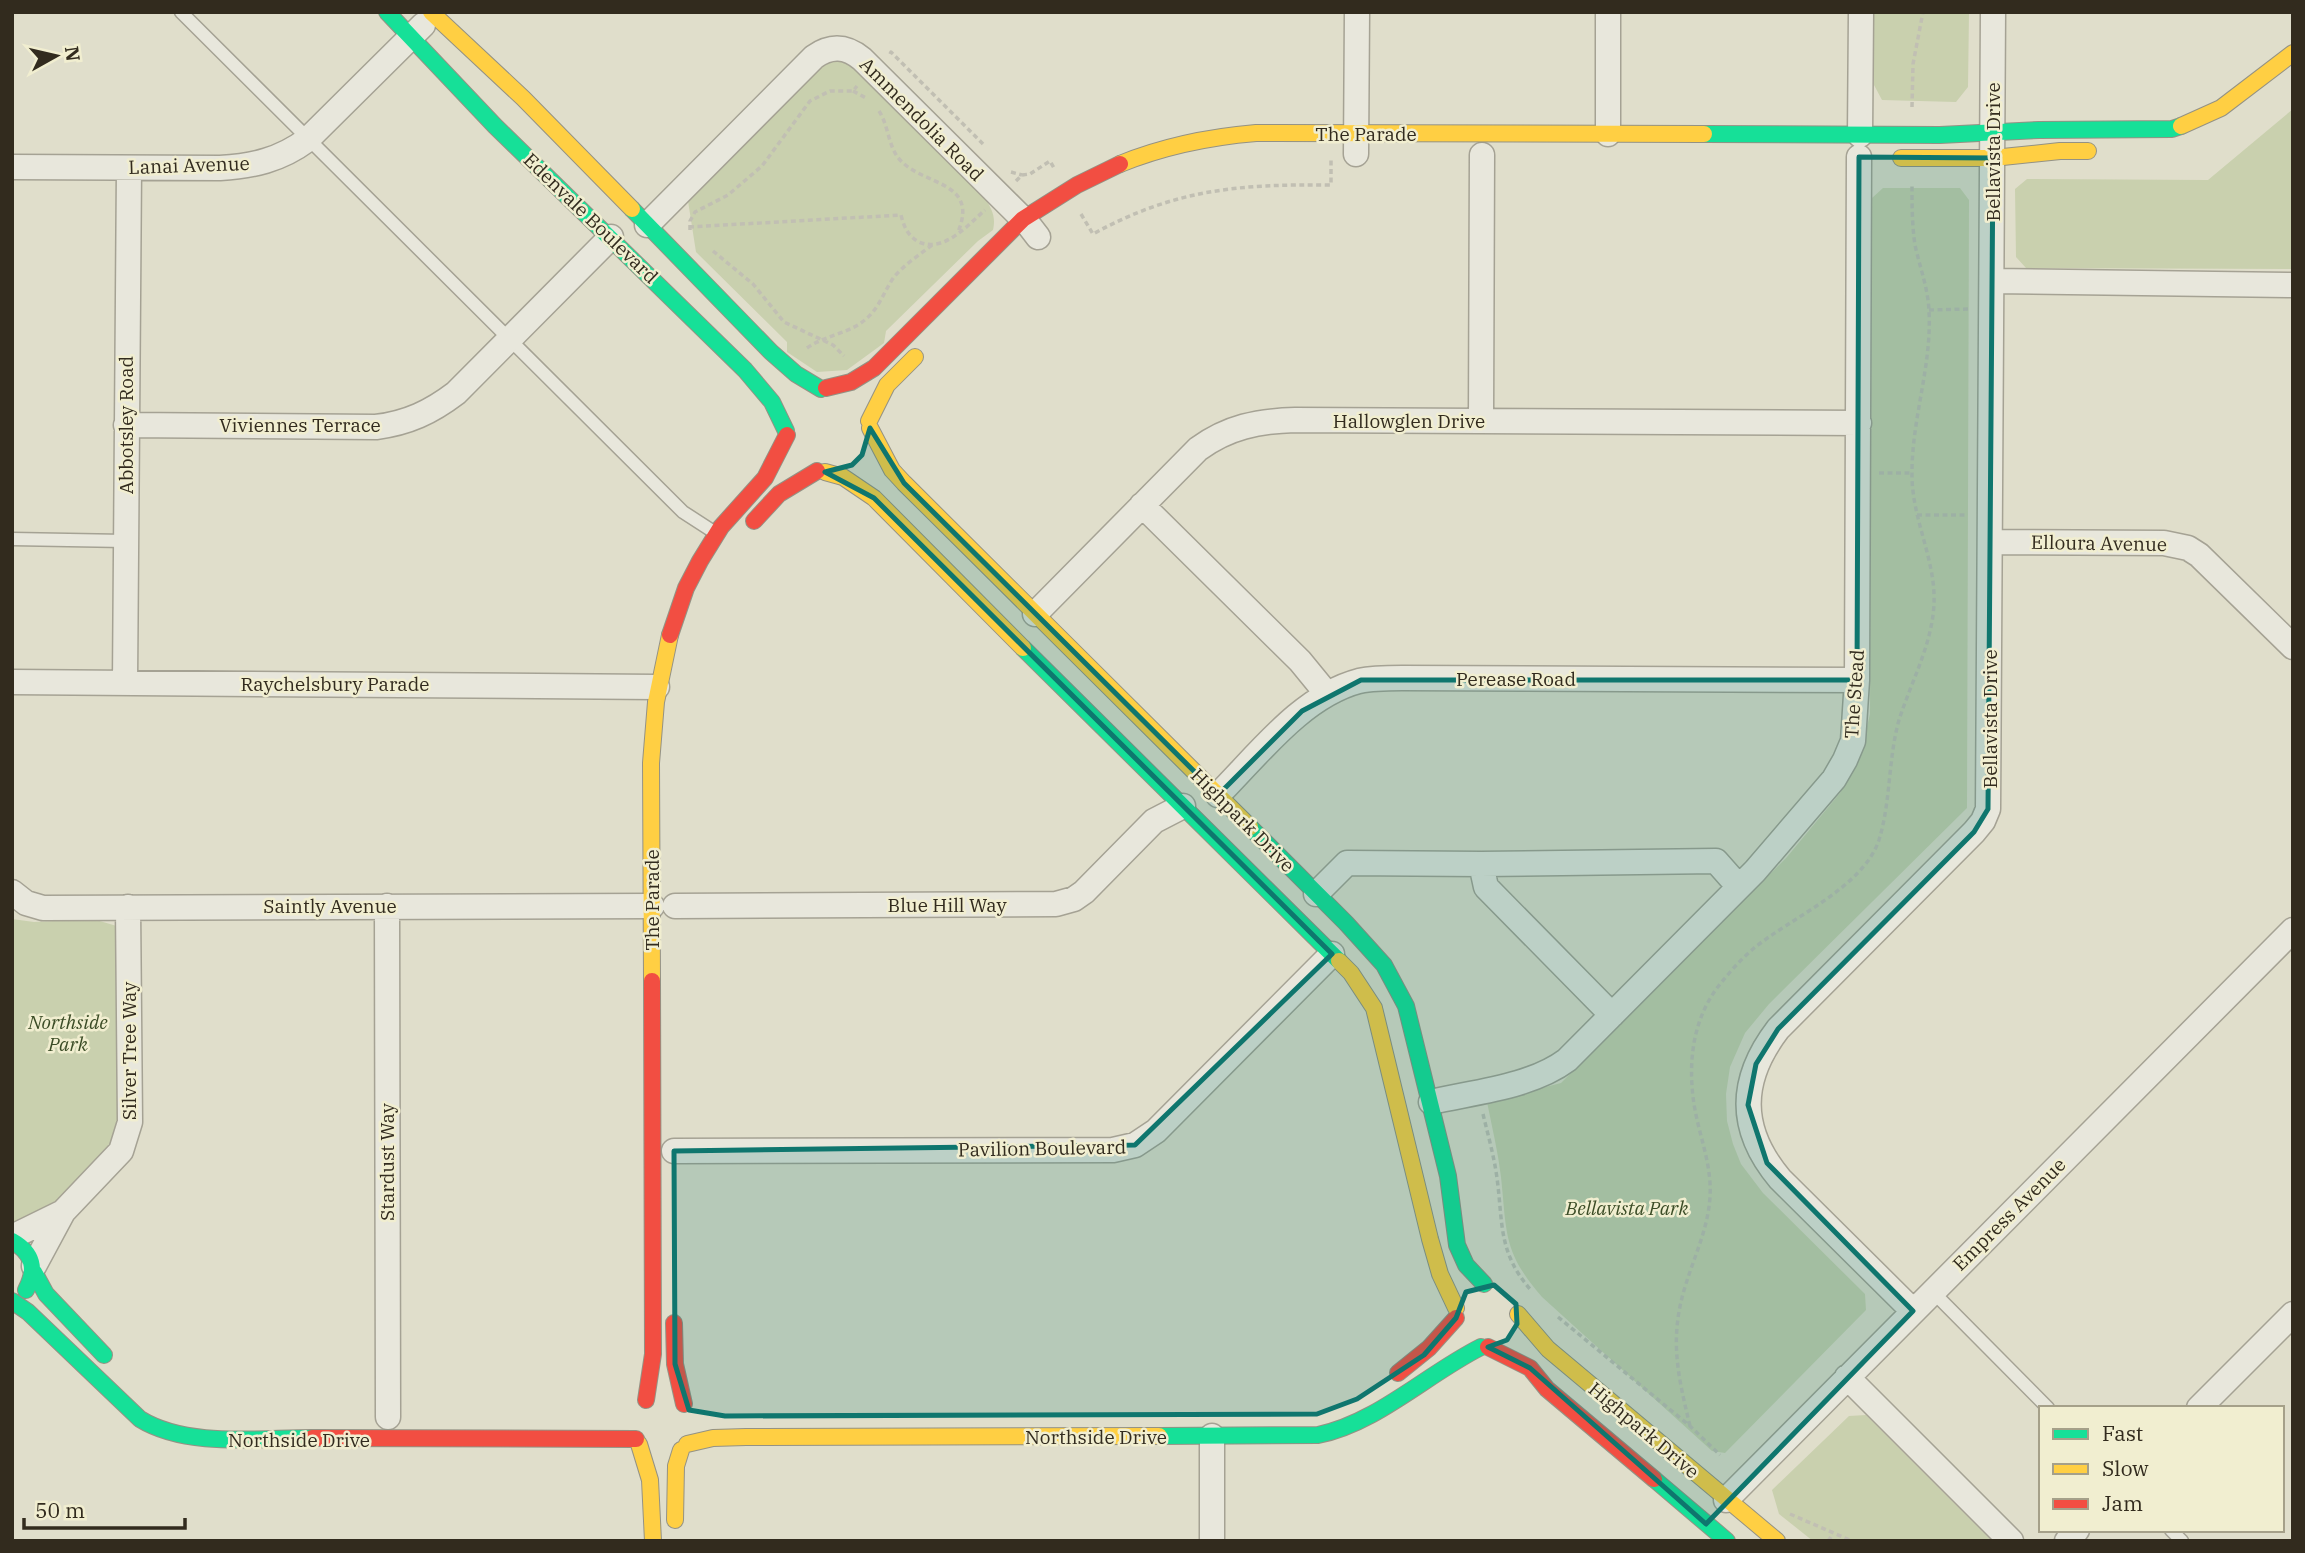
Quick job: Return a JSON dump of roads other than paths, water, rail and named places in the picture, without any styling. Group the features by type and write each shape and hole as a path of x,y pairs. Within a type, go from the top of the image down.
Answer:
{"street":[{"name":"Edenvale Boulevard","path":"387,12 495,126 758,383 772,402 790,447 811,466"},
{"path":"1356,12 1357,149"},
{"path":"1608,12 1608,134"},
{"name":"The Stead","path":"1431,1102 1532,1079 1555,1069 1612,1015 1783,841 1821,796 1846,760 1853,741 1856,720 1857,680 1863,153 1861,12"},
{"name":"Bellavista Drive","path":"1913,1311 1766,1163 1751,1126 1748,1105 1750,1084 1760,1056 1778,1029 1983,821 1989,794 1993,12"},
{"name":"Lanai Avenue","path":"12,167 240,167 285,155 307,140 433,13"},
{"name":"Edenvale Boulevard","path":"433,13 523,98 777,358 796,374 824,389 840,390 856,400"},
{"name":"Ammendolia Road","path":"647,225 822,51 842,47 853,51 874,70 1034,232"},
{"name":"The Parade","path":"1863,153 1940,135 1992,131 2147,131 2189,126 2217,111 2293,53"},
{"name":"The Parade","path":"637,1420 653,1354 669,1151 669,906 651,763 657,687 666,646 679,606 695,570 717,534 765,477 786,433 796,404 824,389 851,382 862,376 1034,232 1067,189 1125,160 1179,144 1227,135 1357,149 1608,134 1863,153 1993,158 2099,151"},
{"path":"1481,421 1483,155"},
{"name":"Abbotsley Road","path":"125,683 128,168"},
{"name":"Viviennes Terrace","path":"126,425 376,427 411,420 442,404 456,393 611,237"},
{"path":"1992,281 2293,285"},
{"path":"865,449 869,425 887,385 922,349"},
{"name":"Highpark Drive","path":"856,400 863,407 892,470 904,483 1373,951 1396,985 1412,1025 1448,1176 1457,1245 1466,1265 1484,1284"},
{"name":"Hallowglen Drive","path":"1035,614 1198,449 1214,438 1249,424 1269,421 1858,423"},
{"path":"746,532 779,494 811,466 839,471 852,464"},
{"name":"Highpark Drive","path":"811,466 843,477 874,498 1351,973 1364,991 1380,1028 1430,1239 1440,1274 1456,1313"},
{"path":"1142,505 1300,661 1327,694"},
{"name":"Elloura Avenue","path":"1991,542 2164,543 2188,548 2209,564 2293,647"},
{"name":"Perease Road","path":"1218,795 1303,710 1327,694 1361,680 1857,680"},
{"name":"Raychelsbury Parade","path":"12,682 657,687"},
{"name":"Blue Hill Way","path":"669,906 1056,904 1074,899 1084,892 1154,821 1183,806"},
{"path":"1316,894 1347,863 1716,861 1739,887"},
{"path":"1481,864 1486,887 1612,1015"},
{"name":"Saintly Avenue","path":"12,892 35,907 669,906"},
{"name":"Stardust Way","path":"387,906 388,1423"},
{"name":"Silver Tree Way","path":"34,1269 64,1212 112,1163 128,1135 128,907"},
{"name":"Empress Avenue","path":"1726,1500 2293,930"},
{"name":"Pavilion Boulevard","path":"669,1151 1113,1150 1135,1146 1156,1131 1332,954"},
{"name":"Silver Tree Way","path":"12,1239 64,1212"},
{"path":"12,1239 27,1251 46,1294 115,1365"},
{"path":"12,1300 26,1290 34,1269"},
{"path":"1380,1384 1424,1355 1440,1339 1466,1292 1475,1287 1484,1284 1507,1292 1518,1314 1517,1324 1510,1336 1485,1347 1464,1337 1458,1328 1456,1313"},
{"name":"Northside Drive","path":"12,1300 28,1312 140,1419 171,1434 212,1440 388,1423 637,1420"},
{"path":"674,1310 675,1364 691,1413 693,1431 676,1466 675,1541"},
{"name":"Highpark Drive","path":"1518,1314 1548,1349 1777,1541"},
{"path":"2201,1406 2293,1314"},
{"name":"Highpark Drive","path":"1485,1347 1530,1368 1547,1389 1727,1541"},
{"name":"Northside Drive","path":"684,1447 713,1438 1212,1425 1301,1436 1334,1432 1363,1420 1450,1363 1485,1347"},
{"path":"1847,1377 2011,1541"},
{"path":"637,1420 666,1396 676,1398 691,1413"},
{"path":"637,1420 652,1454 667,1456 684,1447"},
{"path":"637,1420 652,1477 653,1541"},
{"path":"1212,1425 1212,1541"},
{"path":"1706,1524 1726,1500"}],"lane":[{"path":"181,12 683,512 717,534"},
{"path":"12,539 125,541"},
{"path":"1932,1291 2046,1406"}],"park label":[{"name":"Northside Park","path":"68,1033"},
{"name":"Bellavista Park","path":"1627,1208"}]}
